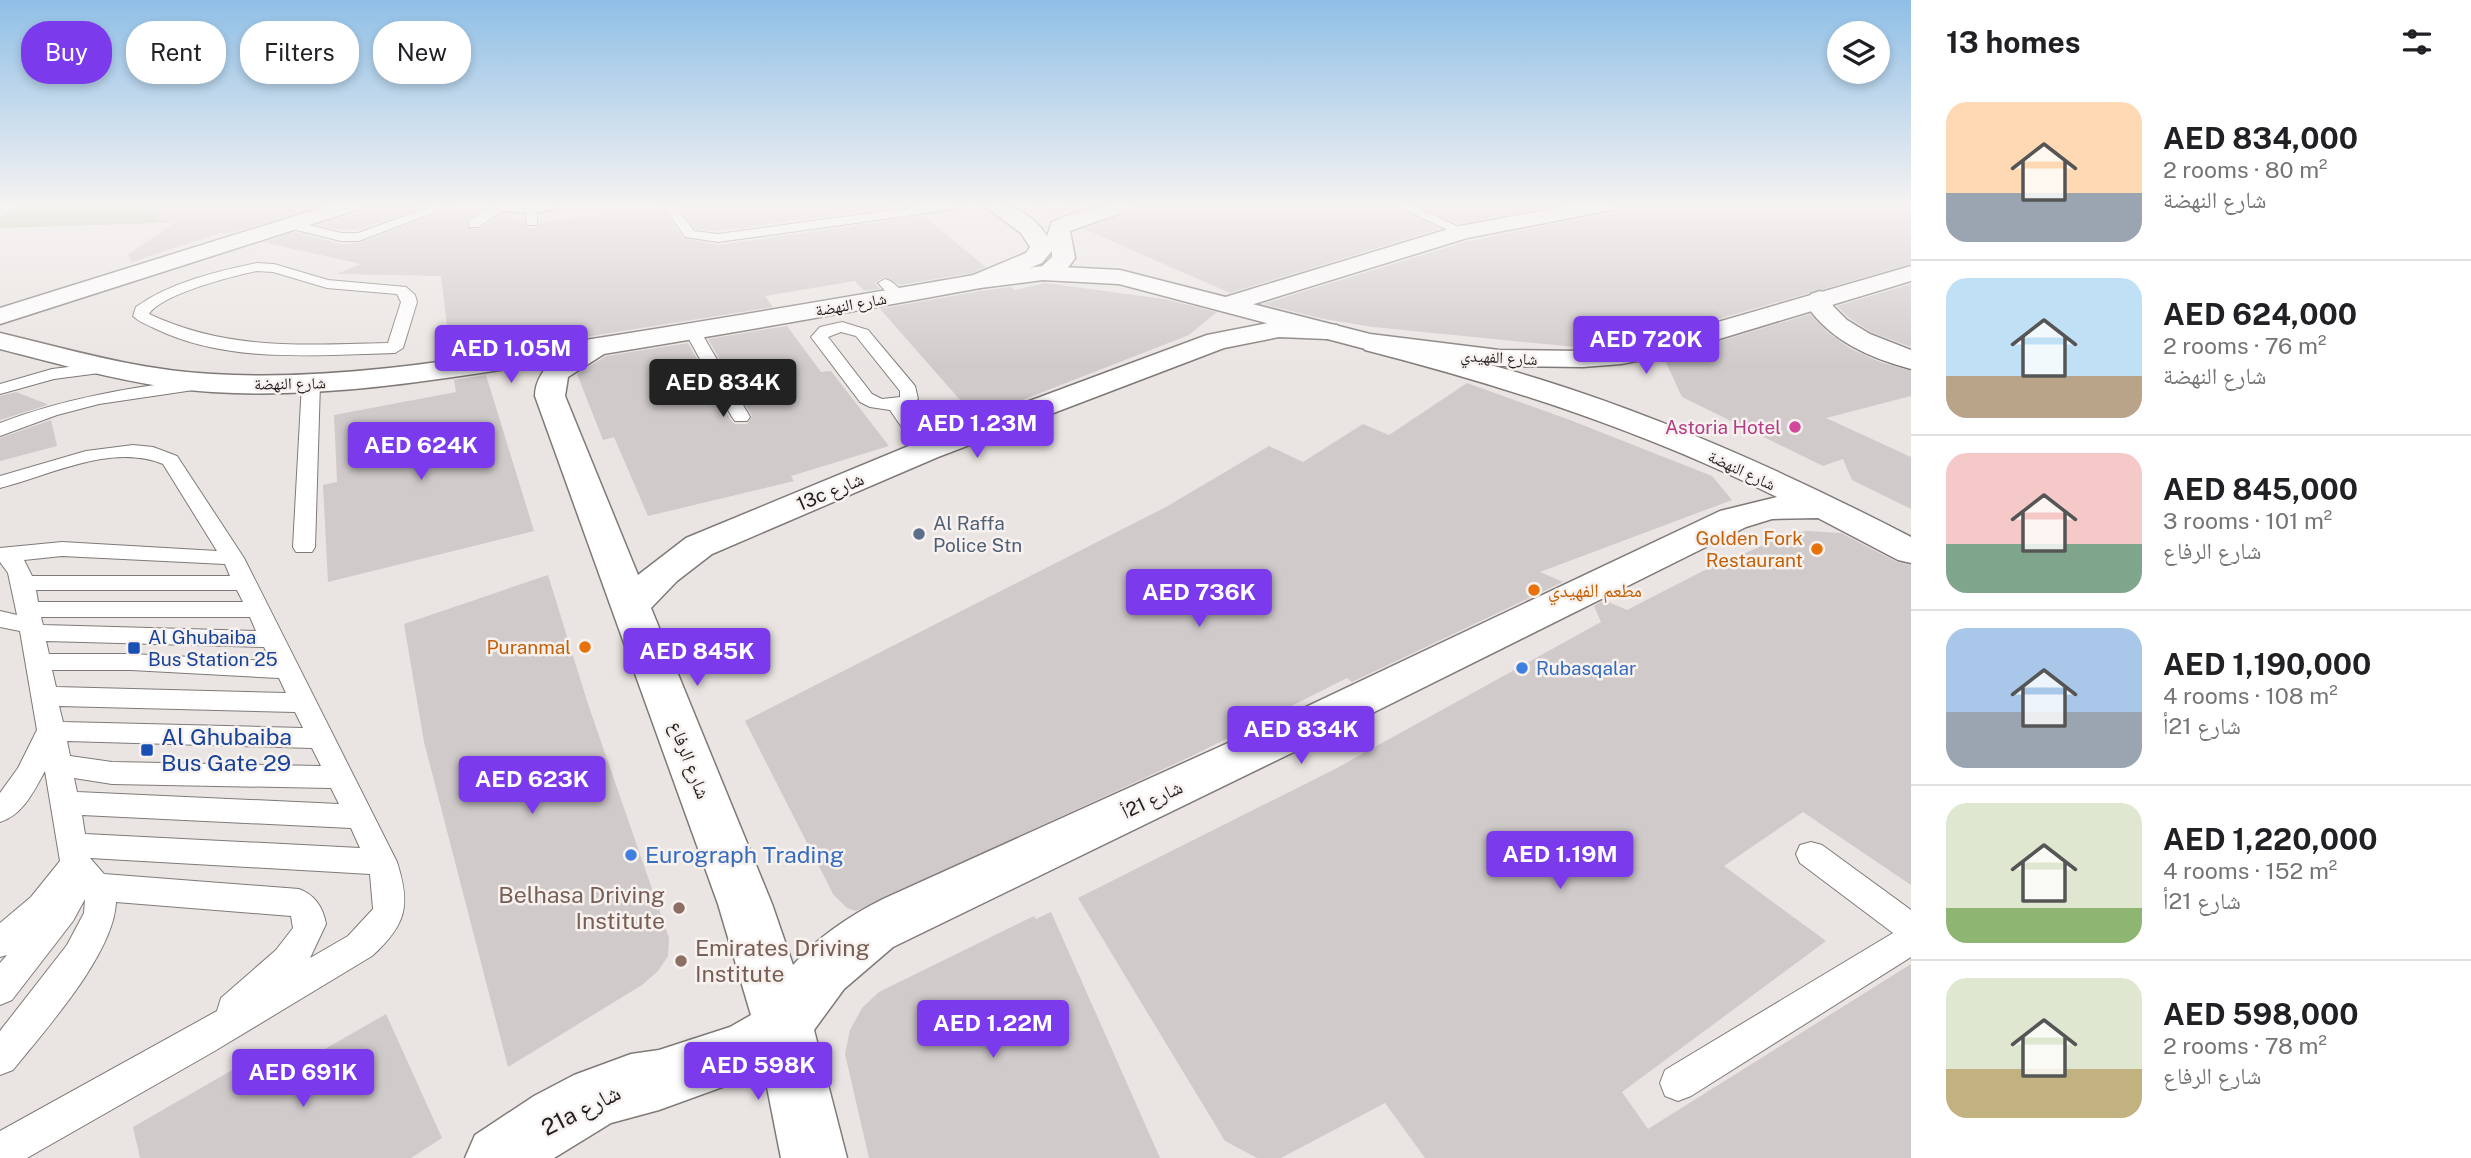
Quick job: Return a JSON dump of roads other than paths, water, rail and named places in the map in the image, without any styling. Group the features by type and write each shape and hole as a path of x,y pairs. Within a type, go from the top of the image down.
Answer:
{"street":[{"path":"0,316 179,259"},
{"path":"0,354 46,334 85,301 193,259"},
{"path":"980,281 1032,259"},
{"path":"1043,272 1064,259"},
{"path":"1228,304 1375,259"},
{"path":"0,296 71,287 138,272"},
{"name":"شارع النهضة","path":"0,341 46,334 102,368 209,382 311,383 391,378 693,332 827,319 891,289 1043,272 1120,277 1513,380 1598,408 1686,444 1911,552"},
{"name":"شارع الفهيدي","path":"1369,342 1499,358 1583,359 1621,356 1653,350 1911,273"},
{"path":"1821,299 1820,306 1825,315 1840,328 1866,343 1911,360"},
{"name":"13c شارع","path":"632,605 650,583 673,563 699,546 927,450 1217,341 1279,330 1327,331"},
{"name":"شارع الرفاع","path":"594,348 557,372 549,388 744,904 784,1026 814,1158"},
{"name":"شارع 21أ","path":"784,1026 802,997 824,971 866,936 902,916 1311,724 1733,519 1770,508 1821,507"},
{"name":"21a شارع","path":"498,1158 556,1118 596,1097 631,1085 659,1080 736,1054 767,1040 784,1026"}],"lane":[{"path":"391,378 395,348 409,302 408,295 401,290 327,284 267,267 236,271 159,299 145,306 140,313 177,335 213,344 260,348 395,348"},
{"path":"827,319 862,333 909,390 909,399 895,405 870,402 820,341 827,319"},
{"path":"693,332 741,417"},
{"path":"0,389 52,374 102,368"},
{"path":"0,430 42,413 88,400 209,382"},
{"path":"304,547 311,383"},
{"path":"895,405 927,450"},
{"path":"0,482 125,452 163,455 170,460 246,583 382,862 391,893 391,903 382,925 360,946 200,1040 0,1152"},
{"path":"0,499 42,470"},
{"path":"2,555 62,549 233,558"},
{"path":"0,1058 90,939 101,911 101,900 82,867 64,803 40,662 23,583 17,564 2,555"},
{"path":"23,583 246,583"},
{"path":"31,622 259,610"},
{"path":"0,619 273,639"},
{"path":"40,662 131,662 287,670"},
{"path":"44,696 304,703"},
{"path":"50,731 321,738"},
{"path":"0,811 20,790 50,731"},
{"path":"57,765 112,773 340,777"},
{"path":"64,803 360,817"},
{"path":"1811,854 1911,928"},
{"path":"0,943 42,907 82,867 382,862"},
{"path":"0,989 62,911 82,867"},
{"path":"82,867 299,903 308,912 310,925 303,941 200,1040"},
{"path":"1678,1083 1911,940"}],"place":[{"name":"Astoria Hotel","path":"1795,427"},
{"name":"Al Raffa Police Stn","path":"919,534"},
{"name":"Golden Fork Restaurant","path":"1817,549"},
{"name":"مطعم الفهيدي","path":"1534,590"},
{"name":"Puranmal","path":"585,647"},
{"name":"Al Ghubaiba Bus Station 25","path":"134,648"},
{"name":"Rubasqalar","path":"1522,668"},
{"name":"Al Ghubaiba Bus Gate 29","path":"147,750"},
{"name":"Eurograph Trading","path":"631,855"},
{"name":"Belhasa Driving Institute","path":"679,908"},
{"name":"Emirates Driving Institute","path":"681,961"}]}
